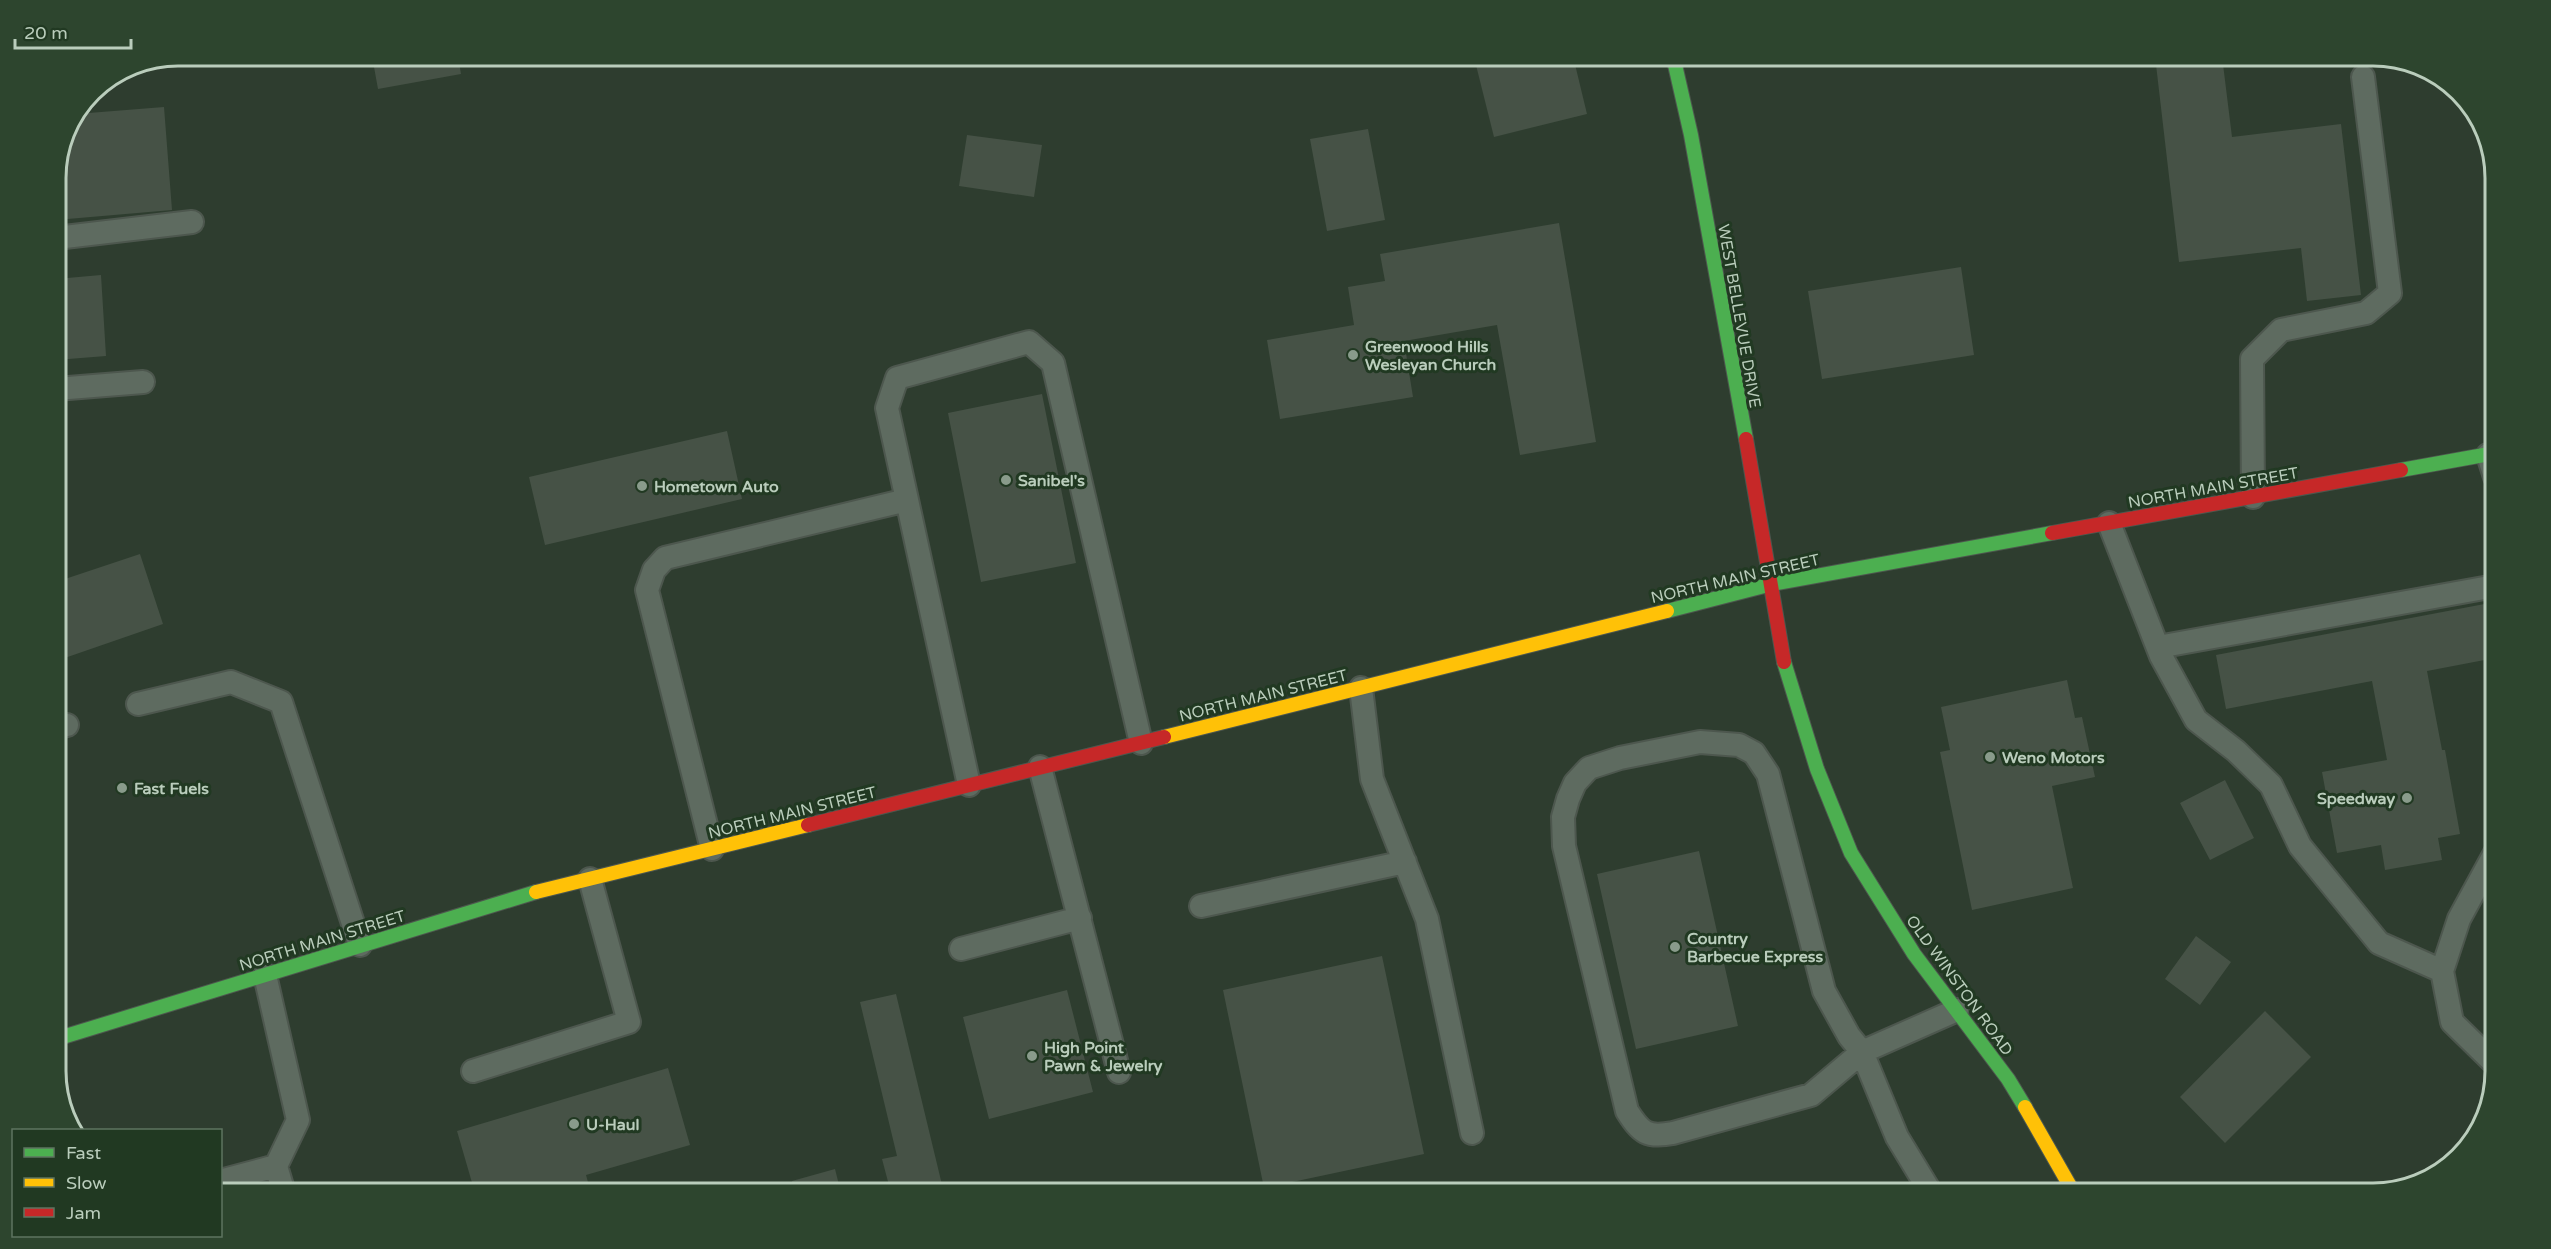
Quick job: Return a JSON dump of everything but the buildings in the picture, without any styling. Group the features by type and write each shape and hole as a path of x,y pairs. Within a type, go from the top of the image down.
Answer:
{"main road":[{"name":"WEST BELLEVUE DRIVE","path":"1675,66 1691,135 1772,584"},
{"name":"NORTH MAIN STREET","path":"66,1036 521,896 1772,584 2485,455"},
{"name":"OLD WINSTON ROAD","path":"1772,584 1783,659 1817,769 1851,853 1914,954 2008,1079 2068,1183"}],"lane":[{"path":"2253,497 2252,359 2281,330 2366,313 2390,293 2363,76"},
{"path":"66,237 192,222"},
{"path":"969,785 887,408 897,378 1029,342 1053,363 1141,742"},
{"path":"66,388 143,382"},
{"path":"712,849 647,590 654,570 665,558 907,500"},
{"path":"2109,523 2158,647 2196,720 2236,751 2271,785 2300,846 2379,943 2442,971"},
{"path":"2158,647 2485,588"},
{"path":"138,705 231,682 281,702 360,945"},
{"path":"1361,688 1372,779 1427,919 1472,1133"},
{"path":"1924,1183 1897,1137 1862,1052 1849,1036 1824,991 1768,774 1754,753 1739,746 1700,741 1620,758 1589,768 1575,783 1563,817 1564,846 1627,1111 1639,1130 1656,1136 1673,1134 1811,1095 1862,1052 1957,1010"},
{"path":"1040,767 1119,1072"},
{"path":"1201,906 1405,862"},
{"path":"2485,872 2459,920 2442,971 2452,1022 2485,1054"},
{"path":"473,1071 628,1022 590,879"},
{"path":"961,949 1080,918"},
{"path":"265,975 298,1120 276,1166 281,1183"},
{"path":"222,1180 276,1166"}],"traffic: fast":[{"path":"1675,66 1691,135 1746,439"},
{"path":"2401,470 2485,455"},
{"path":"1667,611 1772,584 2052,533"},
{"path":"1784,662 1817,769 1851,853 1914,954 2008,1079 2025,1107"},
{"path":"66,1036 536,892"}],"traffic: slow":[{"path":"1164,737 1667,611"},
{"path":"536,892 808,825"},
{"path":"2025,1107 2068,1183"}],"traffic: jam":[{"path":"1746,439 1784,662"},
{"path":"2052,533 2401,470"},
{"path":"808,825 1164,737"}],"place":[{"name":"Greenwood Hills Wesleyan Church","path":"1353,355"},
{"name":"Sanibel's","path":"1006,480"},
{"name":"Hometown Auto","path":"642,486"},
{"name":"Weno Motors","path":"1990,757"},
{"name":"Fast Fuels","path":"122,788"},
{"name":"Speedway","path":"2407,798"},
{"name":"Country Barbecue Express","path":"1675,947"},
{"name":"High Point Pawn & Jewelry","path":"1032,1056"},
{"name":"U-Haul","path":"574,1124"}]}
